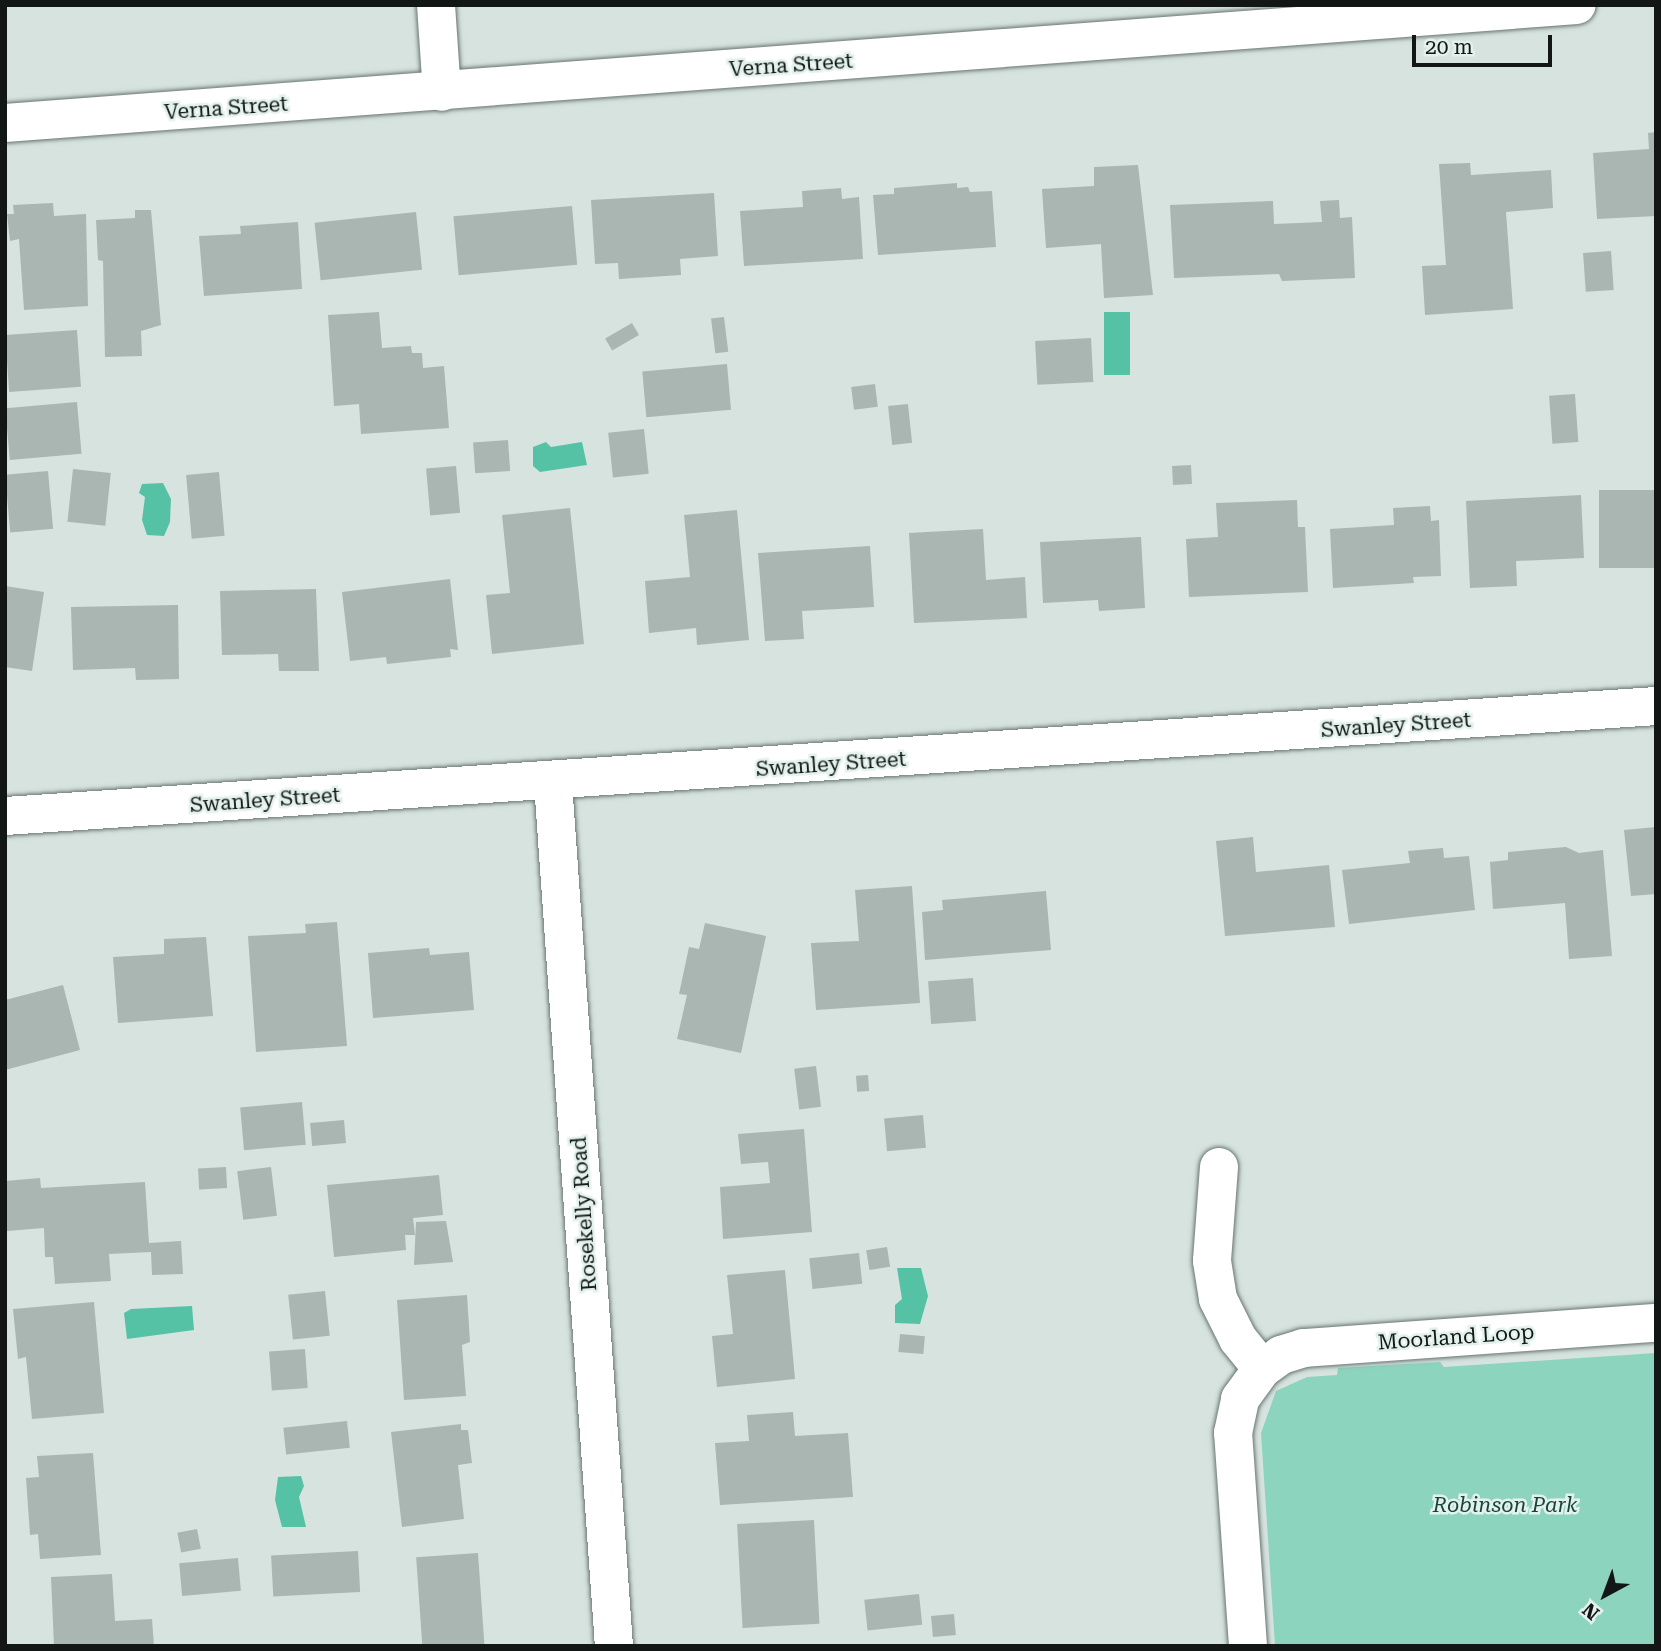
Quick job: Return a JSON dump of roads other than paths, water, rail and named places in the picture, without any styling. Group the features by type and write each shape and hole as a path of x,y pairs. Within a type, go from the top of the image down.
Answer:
{"street":[{"path":"436,5 442,92"},
{"name":"Verna Street","path":"5,123 1577,5"},
{"name":"Swanley Street","path":"5,816 553,783 1656,706"},
{"name":"Rosekelly Road","path":"553,783 614,1646"},
{"path":"1219,1167 1212,1261 1217,1299 1238,1339 1262,1369"},
{"name":"Moorland Loop","path":"1248,1646 1233,1433 1240,1399 1262,1369 1281,1355 1304,1348 1656,1323"}],"park label":[{"name":"Robinson Park","path":"1505,1505"}]}
